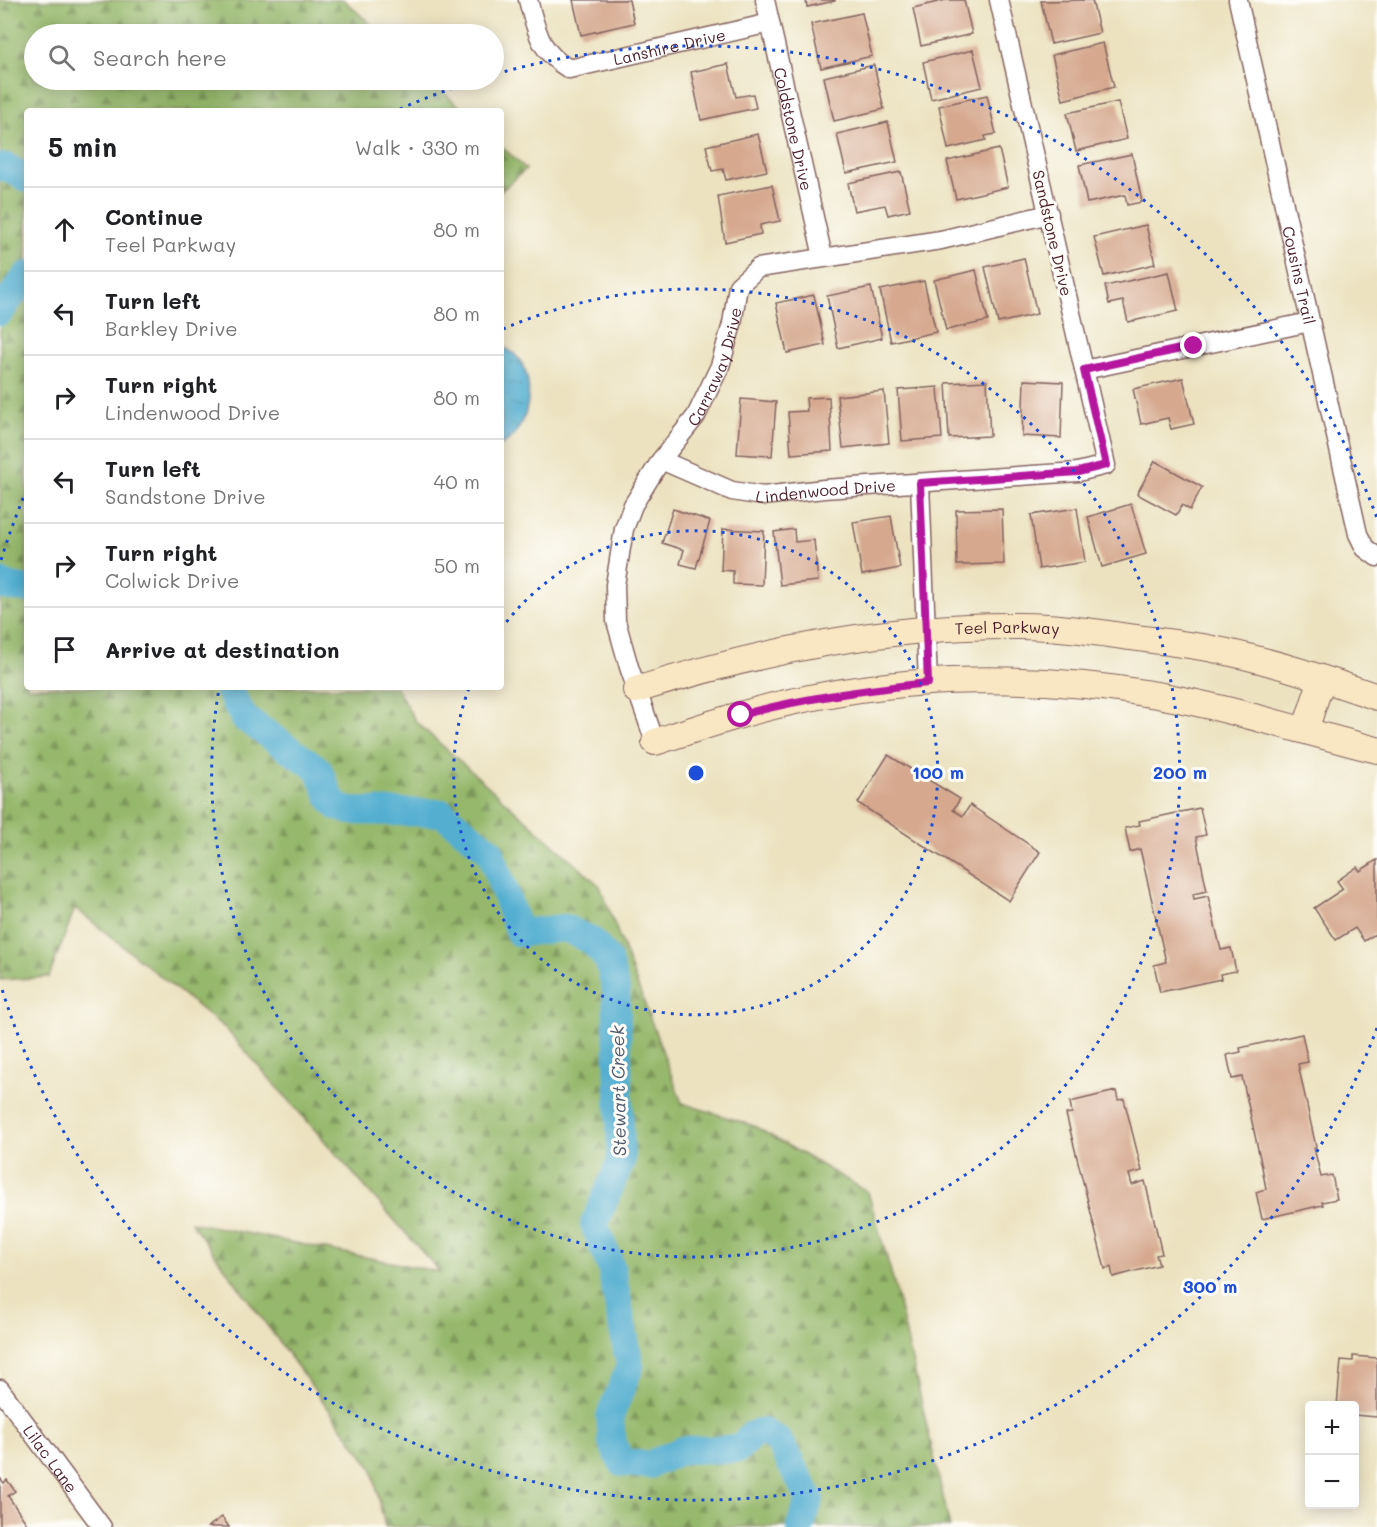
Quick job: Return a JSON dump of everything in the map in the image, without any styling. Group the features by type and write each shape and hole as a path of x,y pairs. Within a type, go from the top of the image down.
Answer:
{"street":[{"name":"Lanshire Drive","path":"528,0 538,36 553,59 569,69 770,23"},
{"name":"Coldstone Drive","path":"765,0 824,257"},
{"name":"Sandstone Drive","path":"999,0 1106,465"},
{"name":"Cousins Trail","path":"1238,0 1358,534 1371,553"},
{"name":"Carraway Drive","path":"655,742 636,690 616,621 615,585 624,529 633,505 661,460 696,416 720,366 732,324 738,286 758,268 941,240 1049,214"},
{"path":"1084,370 1310,322"},
{"name":"Lindenwood Drive","path":"661,460 732,491 763,496 1078,472 1106,465"},
{"path":"920,483 928,683"},
{"name":"Teel Parkway","path":"636,690 718,664 807,645 926,630 1018,626 1066,628 1208,648 1322,678 1377,697"},
{"path":"1305,730 1322,678"},
{"path":"655,742 794,701 847,691 928,683 1045,681 1158,695 1305,730 1377,750"},
{"name":"Lilac Lane","path":"0,1389 102,1527"}],"green space":[{"path":"0,0 344,0 370,24 24,24 24,90 441,90 461,108 24,108 24,690 398,690 416,722 600,886 682,1103 754,1126 868,1192 895,1286 950,1527 385,1527 372,1468 191,1222 440,1272 226,1029 75,908 49,977 0,980"},
{"path":"504,149 526,169 504,188"}],"water":[{"path":"504,348 515,354 528,380 526,410 521,425 504,443"}],"building":[{"path":"573,0 629,0 634,23 581,35"},
{"path":"806,0 835,0 835,1 807,7"},
{"path":"946,0 964,0 972,34 921,46 913,8"},
{"path":"1092,0 1100,33 1051,44 1041,1"},
{"path":"862,13 872,56 821,68 811,24"},
{"path":"1103,43 1114,87 1063,100 1052,55"},
{"path":"973,50 982,87 931,99 923,62"},
{"path":"728,64 736,97 753,94 756,108 701,120 691,72"},
{"path":"874,65 884,109 834,121 824,77"},
{"path":"987,95 996,134 985,136 986,140 948,149 939,106"},
{"path":"1118,102 1127,139 1076,151 1067,113"},
{"path":"888,122 897,162 846,173 837,134"},
{"path":"758,134 767,171 726,180 723,169 712,171 706,146"},
{"path":"999,149 1008,187 956,199 947,161"},
{"path":"1132,154 1142,202 1127,205 1125,195 1087,203 1079,165"},
{"path":"901,172 910,210 888,215 885,205 854,211 848,183"},
{"path":"772,185 780,221 760,225 761,234 725,242 718,196"},
{"path":"1146,225 1155,264 1104,276 1094,237"},
{"path":"1024,258 1037,314 998,323 985,267"},
{"path":"976,270 988,321 946,330 934,280"},
{"path":"1169,272 1178,311 1128,322 1123,301 1109,304 1105,286"},
{"path":"924,281 936,332 891,342 880,290"},
{"path":"871,287 882,338 838,348 827,296"},
{"path":"814,295 825,345 787,353 776,303"},
{"path":"1183,378 1194,424 1171,429 1168,418 1141,424 1133,389"},
{"path":"1024,380 1063,382 1061,438 1022,436"},
{"path":"987,381 990,436 949,438 946,383"},
{"path":"938,387 942,438 902,441 898,390"},
{"path":"884,391 889,443 843,448 837,396"},
{"path":"829,397 832,451 791,454 788,412 807,411 806,398"},
{"path":"741,399 776,402 772,456 737,454"},
{"path":"1155,461 1202,487 1190,510 1182,505 1176,515 1137,494"},
{"path":"1131,504 1146,554 1102,567 1088,517"},
{"path":"1077,508 1085,562 1039,569 1031,515"},
{"path":"673,509 710,521 696,568 680,564 684,550 662,543"},
{"path":"1002,509 1004,564 957,565 956,510"},
{"path":"891,516 900,568 862,575 853,522"},
{"path":"723,529 764,531 762,585 733,584 733,571 721,570"},
{"path":"794,529 795,542 814,540 818,581 780,585 774,532"},
{"path":"888,755 960,799 953,810 963,816 970,805 1040,852 1009,901 858,803"},
{"path":"1200,808 1206,835 1196,837 1207,891 1193,894 1194,899 1208,896 1221,950 1231,948 1236,971 1220,974 1221,979 1160,992 1154,965 1166,962 1140,849 1130,852 1125,828 1140,825 1139,821"},
{"path":"1377,860 1377,933 1364,941 1355,928 1336,940 1314,908 1343,889 1337,881 1357,867 1360,871"},
{"path":"1302,1034 1308,1062 1298,1064 1316,1147 1314,1148 1321,1177 1332,1175 1337,1199 1322,1202 1323,1205 1262,1219 1256,1192 1266,1189 1262,1167 1242,1077 1232,1079 1227,1055 1241,1052 1240,1048"},
{"path":"1116,1091 1118,1100 1124,1099 1142,1171 1129,1174 1132,1185 1145,1181 1162,1254 1156,1255 1159,1265 1113,1277 1111,1267 1105,1269 1066,1114 1072,1113 1070,1102"},
{"path":"1353,1356 1377,1358 1377,1417 1359,1415 1359,1401 1337,1401 1341,1360 1353,1361"},
{"path":"0,1478 4,1483 7,1480 15,1491 8,1496 29,1527 0,1527"},
{"path":"222,1517 229,1527 208,1527"}],"waterway":[{"name":"Stewart Creek","path":"0,167 7,167 24,177"},
{"name":"Stewart Creek","path":"0,312 24,279"},
{"name":"Stewart Creek","path":"0,582 4,586 24,589"},
{"name":"Stewart Creek","path":"229,690 244,718 318,769 331,799 338,807 350,811 442,813 490,851 519,933 565,928 592,941 608,960 616,990 621,1161 594,1224 611,1267 630,1366 610,1416 612,1443 622,1463 649,1465 682,1450 739,1449 751,1435 763,1432 778,1440 810,1499 800,1527"}],"route":[{"path":"741,715 794,701 847,691 928,683 920,483 1078,472 1106,465 1084,370 1194,346"}]}
